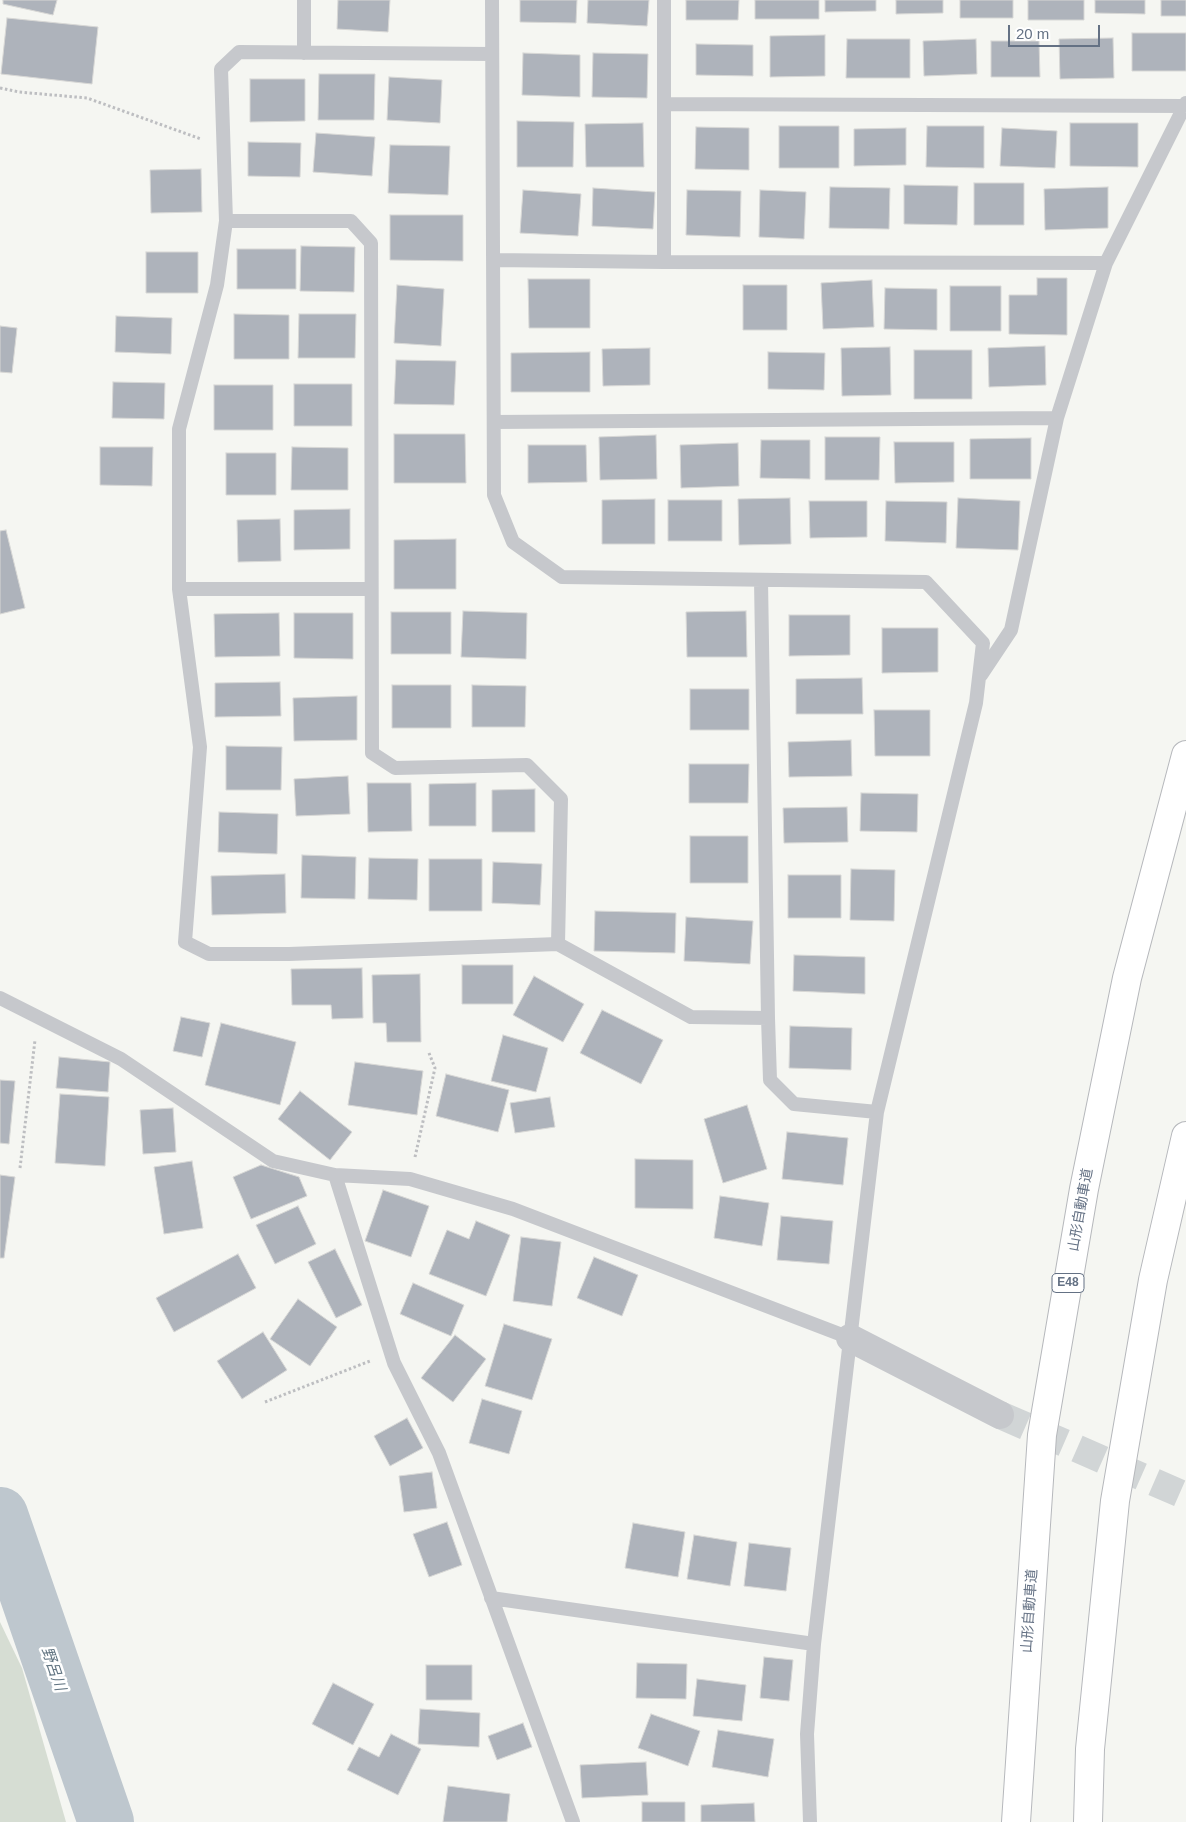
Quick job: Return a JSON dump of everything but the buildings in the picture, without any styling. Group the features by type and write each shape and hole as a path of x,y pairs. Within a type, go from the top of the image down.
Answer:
{"highway":[{"name":"山形自動車道","path":"1016,1822 1042,1435 1084,1189 1128,978 1186,755"},
{"path":"1088,1822 1090,1749 1115,1501 1153,1280 1186,1136"}],"street":[{"path":"850,1338 1000,1415"}],"lane":[{"path":"304,0 304,53"},
{"path":"492,0 494,495 513,542 562,577 926,582 983,643 976,703 877,1112 814,1644 807,1734 810,1822"},
{"path":"664,0 664,262"},
{"path":"492,54 239,52 222,69 226,221 217,285 179,428 179,588 200,747 185,942 209,954 289,954 558,944 691,1017 768,1018"},
{"path":"664,104 1185,105 1106,263 1058,418 1011,630 979,678"},
{"path":"226,221 351,221 371,243 372,753 395,768 527,765 561,799 558,944"},
{"path":"493,260 1106,263"},
{"path":"494,422 1058,418"},
{"path":"761,580 770,1080 794,1104 877,1112"},
{"path":"179,588 371,589"},
{"path":"0,998 120,1059 273,1161 335,1174 410,1179 513,1209 850,1338"},
{"path":"335,1174 394,1363 439,1453 573,1822"},
{"path":"491,1598 814,1644"}],"path":[{"path":"0,88 19,92 87,98 223,147"},
{"path":"20,1168 38,1017"},
{"path":"410,1179 435,1068 430,1053"},
{"path":"265,1402 391,1353"}],"shaded area":[{"path":"0,1622 22,1668 66,1822 0,1822"}],"waterway":[{"name":"野呂川","path":"0,1515 106,1822"}],"tunnel":[{"path":"1000,1415 1186,1496"}]}
